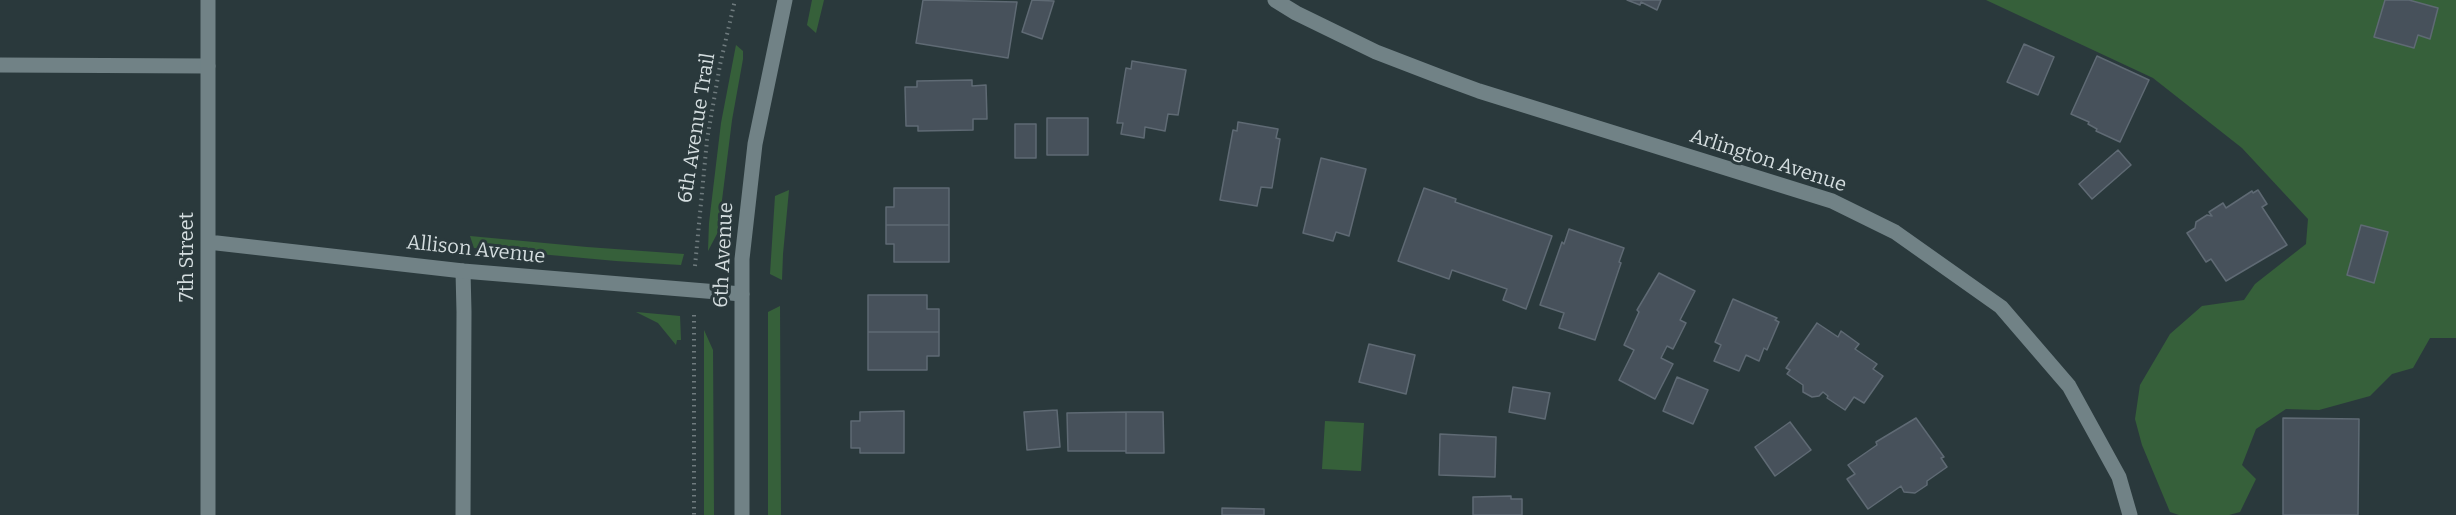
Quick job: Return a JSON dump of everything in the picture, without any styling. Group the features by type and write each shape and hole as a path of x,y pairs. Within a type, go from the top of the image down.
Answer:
{"main road":[{"name":"7th Street","path":"208,0 208,515"},
{"name":"6th Avenue","path":"742,515 742,294 745,222 755,144 785,0"},
{"name":"Arlington Avenue","path":"1275,0 1296,13 1376,52 1450,81 1832,201 1894,232 2001,308 2069,386 2119,477 2130,515"},
{"path":"0,64 208,66"},
{"name":"Allison Avenue","path":"208,242 463,271 742,294"},
{"path":"463,271 465,312 463,515"}],"path":[{"name":"6th Avenue Trail","path":"695,262 707,140 720,65 735,0"},
{"path":"694,322 694,515"}],"green space":[{"path":"812,0 824,0 816,33 807,25"},
{"path":"1986,0 2456,0 2456,338 2430,338 2413,368 2392,374 2370,396 2319,410 2286,409 2256,429 2242,465 2256,479 2240,512 2229,515 2179,515 2170,512 2142,445 2135,419 2140,385 2170,334 2202,306 2244,300 2255,284 2306,244 2308,219 2242,148 2153,78"},
{"path":"736,45 743,51 743,59 732,120 718,232 708,251 709,223 721,123"},
{"path":"789,190 782,280 770,274 775,196"},
{"path":"470,236 684,254 681,265 616,261 474,248"},
{"path":"780,306 781,515 768,515 768,312"},
{"path":"636,312 680,316 681,340 677,340 676,345 658,323"},
{"path":"704,330 713,350 714,515 704,515"},
{"path":"1325,421 1364,423 1361,471 1322,469"}],"building":[{"path":"923,0 1017,2 1008,58 916,43"},
{"path":"1032,0 1054,1 1042,39 1022,32"},
{"path":"1627,0 1661,0 1657,10 1641,2 1640,5"},
{"path":"2385,0 2409,0 2438,8 2430,39 2418,35 2414,48 2374,37"},
{"path":"2024,44 2054,57 2038,95 2007,82"},
{"path":"2097,56 2149,80 2120,142 2096,131 2097,129 2088,124 2089,122 2071,114"},
{"path":"1132,61 1186,70 1178,115 1168,114 1165,131 1145,127 1144,138 1121,134 1123,123 1117,123 1126,68 1131,69"},
{"path":"972,80 972,86 986,85 987,119 973,119 973,130 918,131 918,126 906,126 905,87 917,87 917,81"},
{"path":"1047,118 1088,118 1088,155 1047,155"},
{"path":"1238,122 1278,129 1276,138 1280,139 1272,188 1261,187 1257,206 1220,200 1233,130 1237,131"},
{"path":"1015,124 1036,124 1036,158 1015,158"},
{"path":"2118,150 2131,165 2092,199 2079,184"},
{"path":"1321,158 1366,169 1349,236 1336,232 1333,241 1303,233"},
{"path":"894,188 949,188 949,225 886,225 886,207 894,207"},
{"path":"1424,188 1456,199 1455,202 1552,236 1526,309 1503,300 1507,289 1452,270 1449,279 1398,261"},
{"path":"2258,190 2267,204 2262,207 2287,245 2226,281 2211,259 2206,262 2187,233 2195,228 2196,222 2207,215 2212,216 2209,212 2223,203 2226,208 2252,191 2253,193"},
{"path":"886,225 949,225 949,262 894,262 894,244 886,244"},
{"path":"2361,225 2388,232 2374,283 2347,275"},
{"path":"1569,229 1624,248 1595,340 1559,328 1564,313 1540,305 1562,242 1564,244"},
{"path":"1659,273 1695,291 1680,320 1686,323 1673,349 1667,346 1661,358 1673,364 1655,399 1619,380 1634,350 1624,345 1639,312 1637,310"},
{"path":"868,295 927,295 927,309 939,309 939,332 868,332"},
{"path":"1733,299 1777,318 1775,320 1779,322 1767,350 1764,348 1759,361 1746,355 1739,371 1714,361 1721,345 1715,342"},
{"path":"1817,323 1838,337 1841,331 1859,344 1855,349 1877,364 1873,369 1883,376 1864,403 1854,397 1845,410 1827,398 1828,396 1823,392 1819,396 1812,397 1803,392 1803,385 1787,374 1790,370 1786,368"},
{"path":"868,332 939,332 939,356 927,356 927,370 868,370"},
{"path":"1369,344 1415,355 1406,394 1359,382"},
{"path":"1677,377 1708,390 1693,424 1663,411"},
{"path":"1513,387 1550,393 1545,419 1509,412"},
{"path":"1057,410 1060,447 1027,450 1024,412"},
{"path":"904,411 904,453 860,453 860,448 851,448 851,421 860,421 860,412"},
{"path":"1126,412 1126,451 1068,451 1067,413"},
{"path":"1126,412 1163,412 1164,453 1126,453"},
{"path":"1916,418 1944,457 1941,458 1947,467 1915,493 1904,492 1901,486 1868,509 1847,479 1855,474 1848,465 1877,445 1876,442"},
{"path":"2283,418 2359,419 2358,515 2283,515"},
{"path":"1790,422 1811,450 1775,476 1755,447"},
{"path":"1440,434 1496,437 1495,477 1439,475"},
{"path":"1511,496 1511,499 1522,499 1522,515 1473,515 1473,497"},
{"path":"1222,508 1264,509 1264,515 1222,515"}]}
